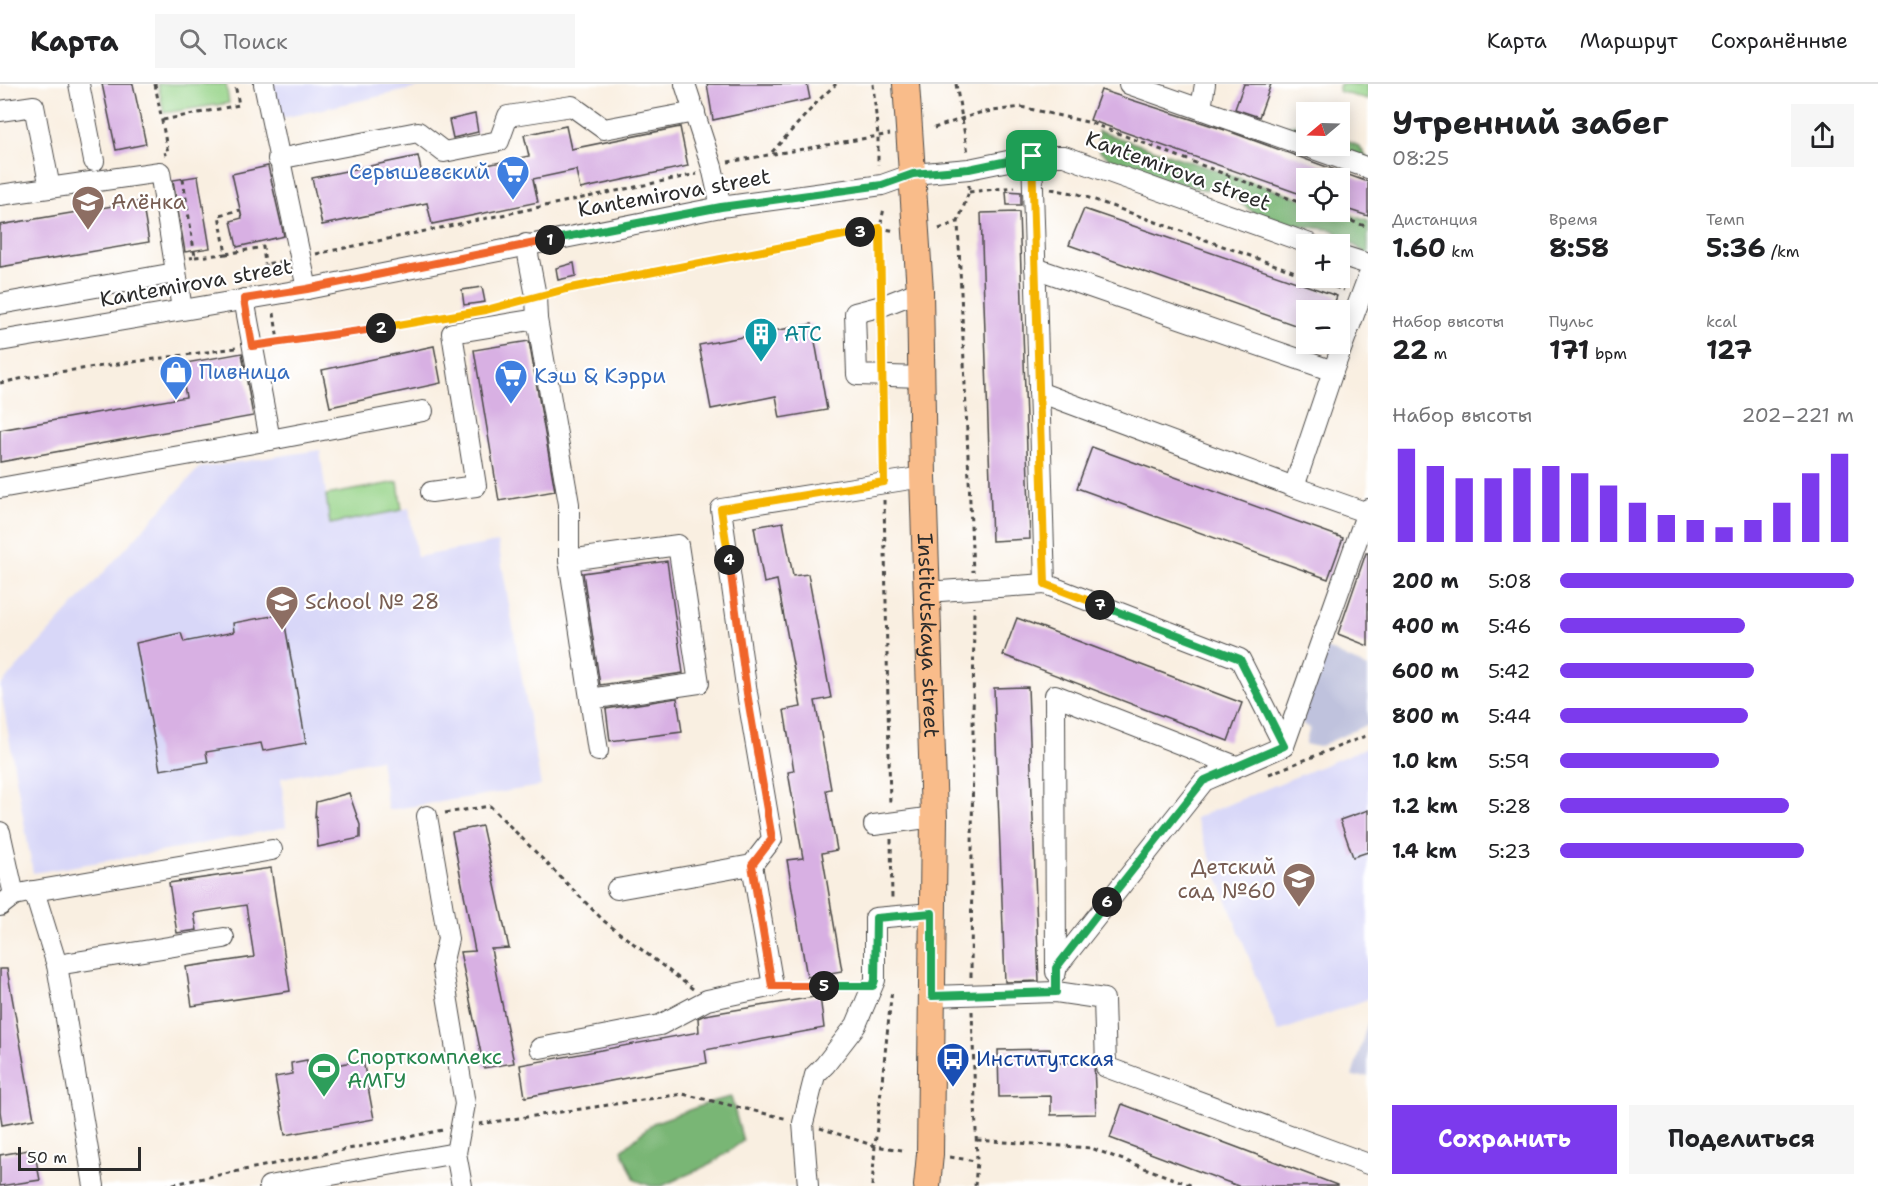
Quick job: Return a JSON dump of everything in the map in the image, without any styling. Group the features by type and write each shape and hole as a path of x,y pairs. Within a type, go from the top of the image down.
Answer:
{"main road":[{"name":"Institutskaya street","path":"906,84 920,291 933,817 930,1154 927,1186"}],"street":[{"path":"79,84 94,161"},
{"path":"264,84 307,289"},
{"path":"685,84 712,167 721,207"},
{"path":"1129,84 1368,168"},
{"path":"1201,108 1205,84"},
{"path":"278,159 418,132 444,152 499,141 508,116 572,105 604,129 695,112"},
{"path":"0,111 34,106 50,188"},
{"path":"1032,156 1045,584"},
{"name":"Kantemirova street","path":"0,341 307,289 721,207 882,185 913,174 969,169 1032,156 1064,156 1296,239"},
{"path":"0,195 160,172 182,309"},
{"path":"526,244 569,504 569,560 598,751"},
{"path":"1350,258 1368,264"},
{"path":"1035,268 1333,371"},
{"path":"0,304 175,273"},
{"path":"1294,487 1368,277"},
{"path":"920,291 882,306 855,313 857,375 922,377"},
{"path":"244,299 270,440"},
{"path":"431,492 476,486 452,333 537,319"},
{"path":"1039,392 1294,487 1363,509 1284,746 1203,781 1056,968"},
{"path":"0,488 423,411"},
{"path":"617,889 752,865 772,839 747,693 721,509 923,477"},
{"path":"569,560 678,545 699,683 590,699"},
{"path":"926,592 1045,584 1240,659 1284,746"},
{"path":"1056,992 1055,694 1236,766"},
{"path":"427,816 448,939 442,965 465,1104 456,1153 462,1186"},
{"path":"882,824 933,817"},
{"path":"0,831 7,900 34,891 272,850"},
{"path":"540,1048 660,1025 707,1000 772,986 752,865"},
{"path":"34,891 57,965 94,1186"},
{"path":"808,1186 804,1123 815,1075 825,1065 882,987 875,980 876,918 932,913"},
{"path":"57,965 224,938"},
{"path":"932,996 1056,992 1104,999 1106,1067 1368,1164"},
{"path":"269,1186 456,1153"}],"path":[{"path":"155,84 168,153 158,155"},
{"path":"162,120 239,105 235,84"},
{"path":"770,153 836,84"},
{"path":"873,84 878,165"},
{"path":"956,84 968,154"},
{"path":"934,128 979,113 1021,107 1091,123 1296,201"},
{"path":"265,264 693,176 712,167 770,153 894,134"},
{"path":"975,1186 977,1161 971,995 974,589 958,222 969,192 1033,185 1078,194 1296,273"},
{"path":"884,208 880,228 884,482 882,824 892,917"},
{"path":"226,254 219,215 240,210"},
{"path":"1350,221 1368,227"},
{"path":"939,228 958,222"},
{"path":"496,307 536,296 880,228 896,231"},
{"path":"195,257 262,247 270,286"},
{"path":"1337,288 1361,297"},
{"path":"273,309 278,341"},
{"path":"0,383 44,374 278,341 339,335 447,317"},
{"path":"1259,778 1368,735"},
{"path":"427,816 490,806 604,921 707,1000"},
{"path":"772,986 882,987 872,1186"},
{"path":"164,1186 461,1126 683,1094 804,1123 874,1146 902,1150"},
{"path":"976,1140 1091,1148 1193,1186"},
{"path":"948,1157 977,1161"}],"shaded area":[{"path":"272,84 434,84 278,119"},
{"name":"School № 28","path":"320,450 330,524 409,508 417,557 498,542 541,786 388,810 380,759 281,778 286,827 160,852 33,873 0,686 199,468"},
{"path":"1316,643 1368,668 1368,724 1318,747 1305,744 1310,728 1302,724"},
{"name":"Детский сад №60","path":"1368,747 1368,999 1278,1032 1195,818"},
{"path":"1368,1021 1368,1076 1352,1077"}],"green space":[{"path":"158,84 226,84 229,103 164,113"},
{"path":"1340,84 1368,84 1368,100 1338,91"},
{"path":"1296,124 1296,145 1282,142 1283,126"},
{"path":"1098,131 1296,197 1296,222 1350,222 1350,215 1368,221 1368,255 1350,242 1350,234 1339,234 1333,230 1287,224 1260,217 1236,200 1230,190 1217,185 1206,190 1143,175 1099,151"},
{"path":"1350,142 1359,146 1368,159 1350,155"},
{"path":"398,482 402,510 330,524 326,495"},
{"path":"731,1097 743,1141 711,1164 662,1186 651,1186 635,1180 622,1150 653,1123"}],"building":[{"path":"102,84 133,84 146,144 116,150"},
{"path":"707,84 807,84 810,99 713,120"},
{"path":"1244,84 1271,84 1259,117 1235,109"},
{"path":"1101,90 1228,131 1330,168 1296,168 1296,192 1090,120"},
{"path":"475,114 478,132 453,138 449,120"},
{"path":"566,126 571,149 680,127 688,166 580,189 576,170 533,179 538,202 432,224 427,203 322,225 312,178 418,156 423,179 529,156 524,135"},
{"path":"268,166 284,236 237,247 231,221 242,218 232,174"},
{"path":"1350,175 1368,182 1368,216 1350,210"},
{"path":"198,176 210,248 185,252 173,180"},
{"path":"1006,191 1021,192 1021,205 1007,205"},
{"path":"142,201 149,242 0,267 0,225"},
{"path":"1084,209 1296,282 1296,288 1314,288 1337,296 1336,300 1296,300 1296,325 1069,245"},
{"path":"1019,212 1030,539 992,541 981,213"},
{"path":"574,263 576,276 558,280 556,268"},
{"path":"482,287 485,302 464,305 462,290"},
{"name":"АТС","path":"812,324 827,410 780,418 776,396 711,409 699,345"},
{"path":"529,341 555,491 499,501 474,350"},
{"path":"434,346 441,383 330,407 322,370"},
{"path":"242,353 253,416 0,462 0,430 186,397 180,364"},
{"path":"1092,447 1343,538 1328,579 1077,488"},
{"path":"783,522 793,576 808,574 831,698 815,701 831,789 826,790 837,850 822,853 842,971 807,977 787,860 803,858 788,772 794,771 784,710 801,707 777,580 764,583 754,527"},
{"path":"1366,553 1368,553 1368,646 1338,634"},
{"path":"667,561 683,673 600,685 583,573"},
{"path":"283,614 306,743 263,751 261,743 206,752 208,762 160,770 136,643 181,633 184,642 234,632 233,623"},
{"path":"1017,618 1242,703 1228,741 1003,655"},
{"path":"1028,687 1039,981 1005,982 994,688"},
{"path":"677,698 682,732 610,741 606,709"},
{"path":"349,793 360,825 360,838 318,847 316,802"},
{"path":"1368,810 1368,852 1353,857 1340,820"},
{"path":"482,826 509,948 491,949 514,1063 484,1068 460,952 475,951 452,832"},
{"path":"271,868 290,991 192,1006 186,967 254,957 246,905 194,913 197,930 177,933 169,883"},
{"path":"0,969 7,969 34,1119 2,1125 0,1111"},
{"path":"820,996 824,1028 705,1050 707,1063 525,1097 520,1065 699,1032 698,1018 705,1015"},
{"path":"1050,1049 1050,1063 1094,1063 1096,1114 1051,1115 1051,1096 999,1097 998,1050"},
{"name":"Спорткомплекс АМГУ","path":"307,1060 308,1070 363,1060 374,1119 285,1135 275,1077 292,1074 291,1063"},
{"path":"1122,1104 1337,1186 1238,1186 1110,1138"},
{"path":"34,1149 40,1180 0,1186 0,1155"}],"place":[{"name":"Серышевский","path":"513,201"},
{"name":"Алёнка","path":"88,231"},
{"name":"АТС","path":"761,363"},
{"name":"Пивница","path":"176,401"},
{"name":"Кэш & Кэрри","path":"511,405"},
{"name":"School № 28","path":"282,631"},
{"name":"Детский сад №60","path":"1299,908"},
{"name":"Институтская","path":"953,1088"},
{"name":"Спорткомплекс АМГУ","path":"324,1098"}],"route":[{"path":"1032,156 1045,584 1240,659 1284,746 1203,781 1056,968 1056,992 932,996 932,913 876,918 873,986 772,986 752,865 772,839 747,693 721,509 884,482 880,228 566,289 486,310 339,335 252,346 244,299 307,289 721,207 882,185 913,174 969,169 1032,156"}]}
